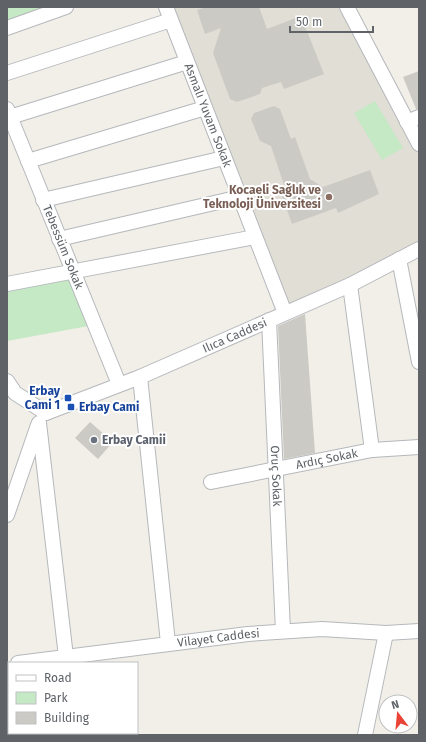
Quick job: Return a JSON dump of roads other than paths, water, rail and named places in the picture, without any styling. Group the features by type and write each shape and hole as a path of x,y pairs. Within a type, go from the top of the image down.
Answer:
{"street":[{"path":"7,28 66,7"},
{"path":"347,7 413,120 419,144"},
{"path":"7,73 169,13"},
{"name":"Asmalı Yuvam Sokak","path":"169,13 285,313"},
{"path":"8,113 187,62"},
{"path":"28,161 205,108"},
{"name":"Tebessüm Sokak","path":"8,113 119,384"},
{"path":"44,200 224,158"},
{"path":"59,238 240,197"},
{"path":"7,284 73,273 255,237"},
{"name":"Ilıca Caddesi","path":"42,418 119,384 140,377 350,285 419,249"},
{"path":"399,259 419,362"},
{"path":"350,285 372,450"},
{"name":"Oruç Sokak","path":"269,320 283,631"},
{"path":"140,377 168,643"},
{"path":"7,381 15,393 42,418 66,657"},
{"path":"7,515 42,418"},
{"name":"Ardıç Sokak","path":"211,482 372,450 419,447"},
{"name":"Vilayet Caddesi","path":"34,662 50,661 66,657 168,643 283,631 322,630 386,633 419,631"},
{"path":"365,735 386,633"}],"place":[{"name":"Kocaeli Sağlık ve Teknoloji Üniversitesi","path":"329,197"},
{"name":"Erbay Cami 1","path":"68,398"},
{"name":"Erbay Cami","path":"71,407"},
{"name":"Erbay Camii","path":"94,440"}]}
